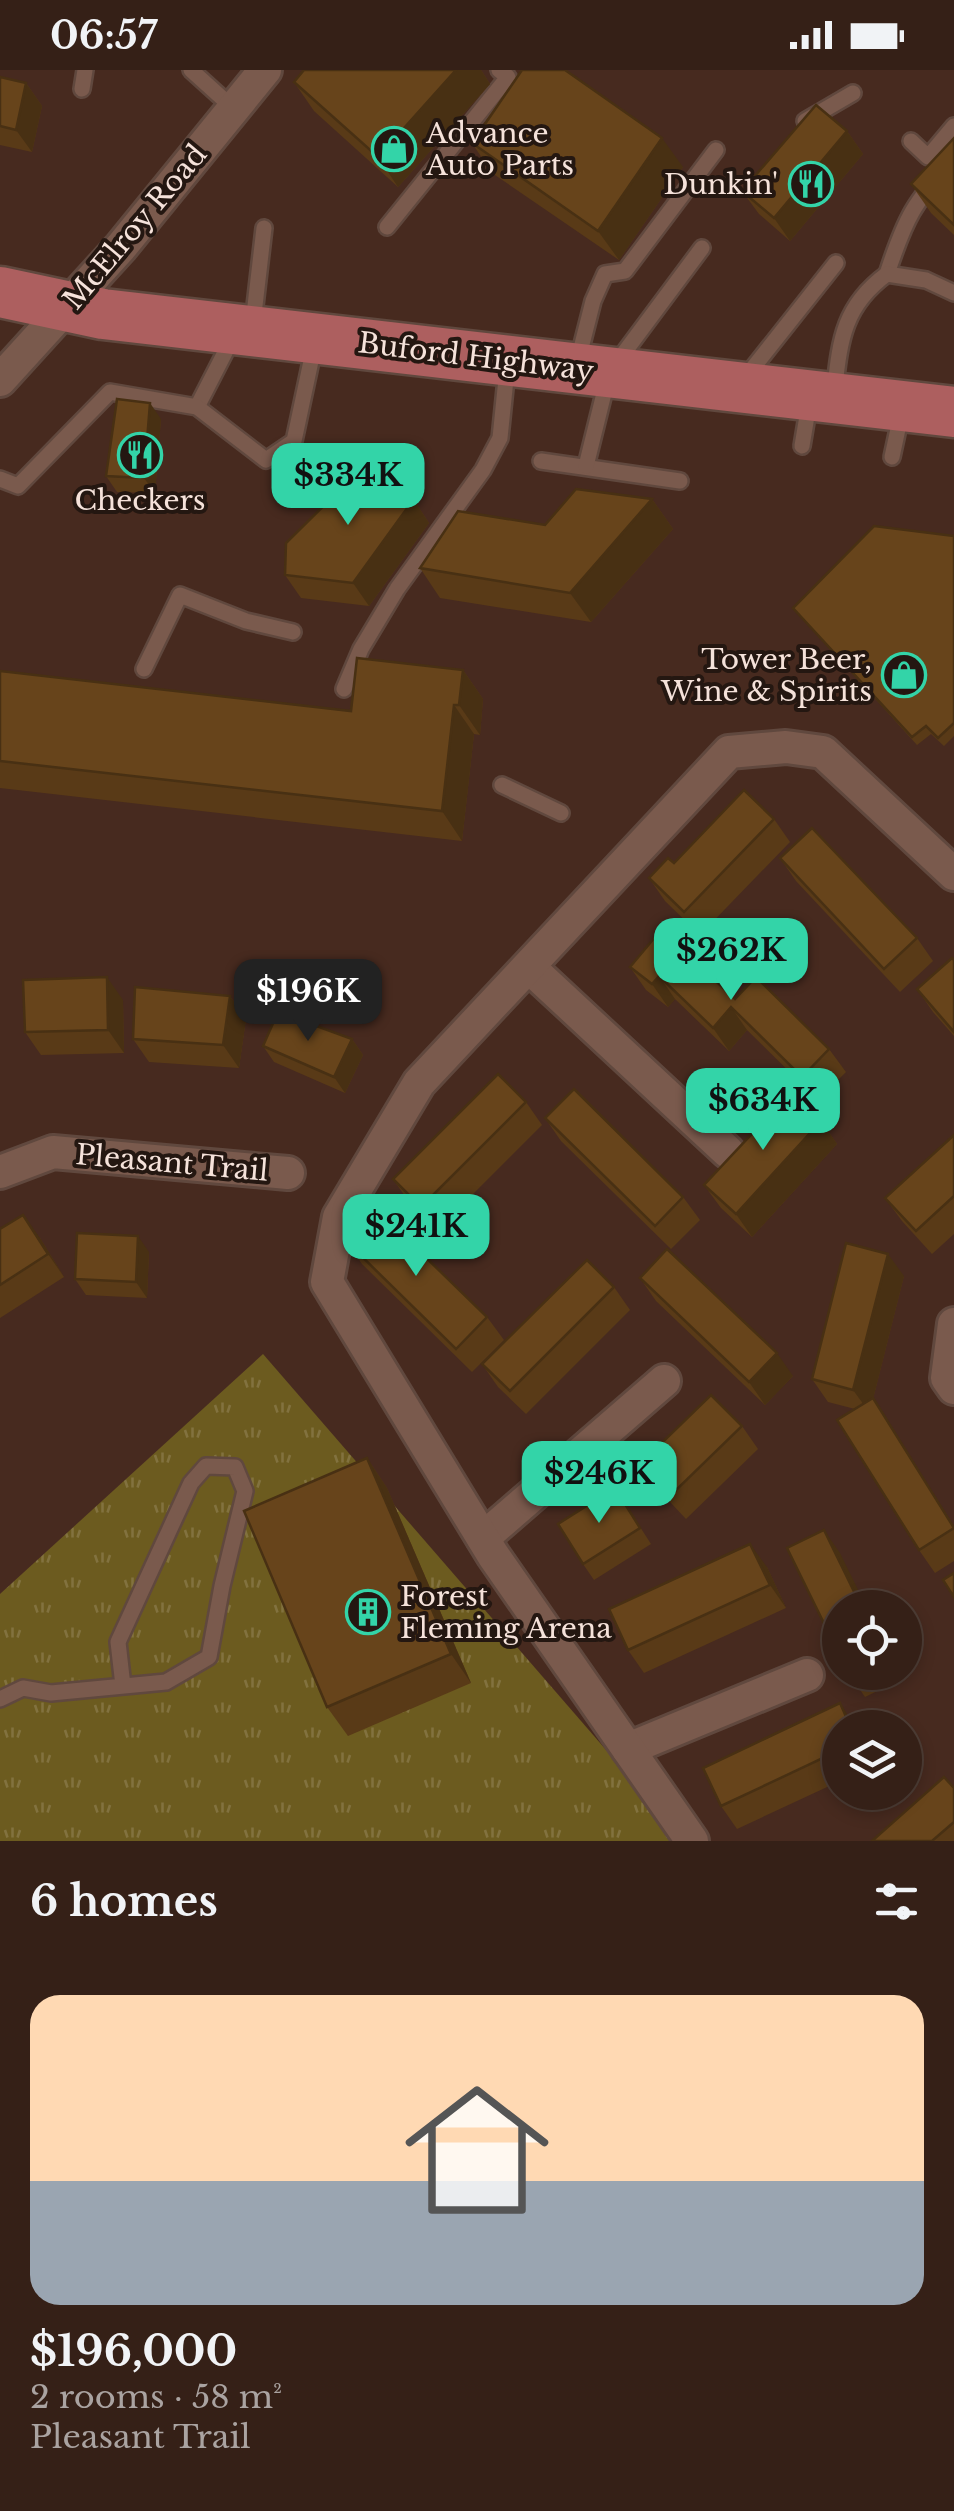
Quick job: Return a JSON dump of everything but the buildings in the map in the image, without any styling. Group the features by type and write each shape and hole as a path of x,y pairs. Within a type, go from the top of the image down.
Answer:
{"main road":[{"name":"Buford Highway","path":"0,292 103,314 954,412"}],"street":[{"name":"McElroy Road","path":"0,380 69,306 265,70"},
{"path":"692,1841 483,1538 327,1282 338,1217 418,1082 728,752 786,747 823,752 954,874"},
{"path":"530,967 728,1152"},
{"name":"Pleasant Trail","path":"0,1172 53,1152 288,1173"},
{"path":"954,1324 947,1378 954,1388"},
{"path":"483,1538 664,1381"},
{"path":"628,1749 806,1675"}],"lane":[{"path":"82,89 86,70"},
{"path":"192,70 234,108"},
{"path":"387,227 508,77 499,70"},
{"path":"798,126 852,92"},
{"path":"911,142 928,157 954,126"},
{"path":"586,466 593,371 592,301 604,274 625,270 716,150"},
{"path":"802,446 840,336 867,288 887,274 904,221 928,186 954,160"},
{"path":"197,407 244,331 264,228"},
{"path":"593,371 702,248"},
{"path":"738,387 836,263"},
{"path":"887,274 926,280 954,293"},
{"path":"0,480 18,486 110,392 197,407 266,460 294,441 316,339"},
{"path":"344,689 361,649 397,589 483,470 500,438 507,361"},
{"path":"892,458 904,406"},
{"path":"467,461 483,470"},
{"path":"541,461 680,481"},
{"path":"144,669 180,595 246,621 293,632"},
{"path":"502,784 560,813"},
{"path":"0,1699 24,1688 51,1692 122,1686 166,1682 209,1657 245,1492 235,1467 206,1466 191,1483 118,1642 122,1686"}],"green space":[{"path":"263,1354 659,1811 678,1841 0,1841 0,1594"}],"place":[{"name":"Advance Auto Parts","path":"394,149"},
{"name":"Dunkin'","path":"811,184"},
{"name":"Checkers","path":"140,455"},
{"name":"Tower Beer, Wine & Spirits","path":"904,675"},
{"name":"Forest Fleming Arena","path":"368,1612"}]}
